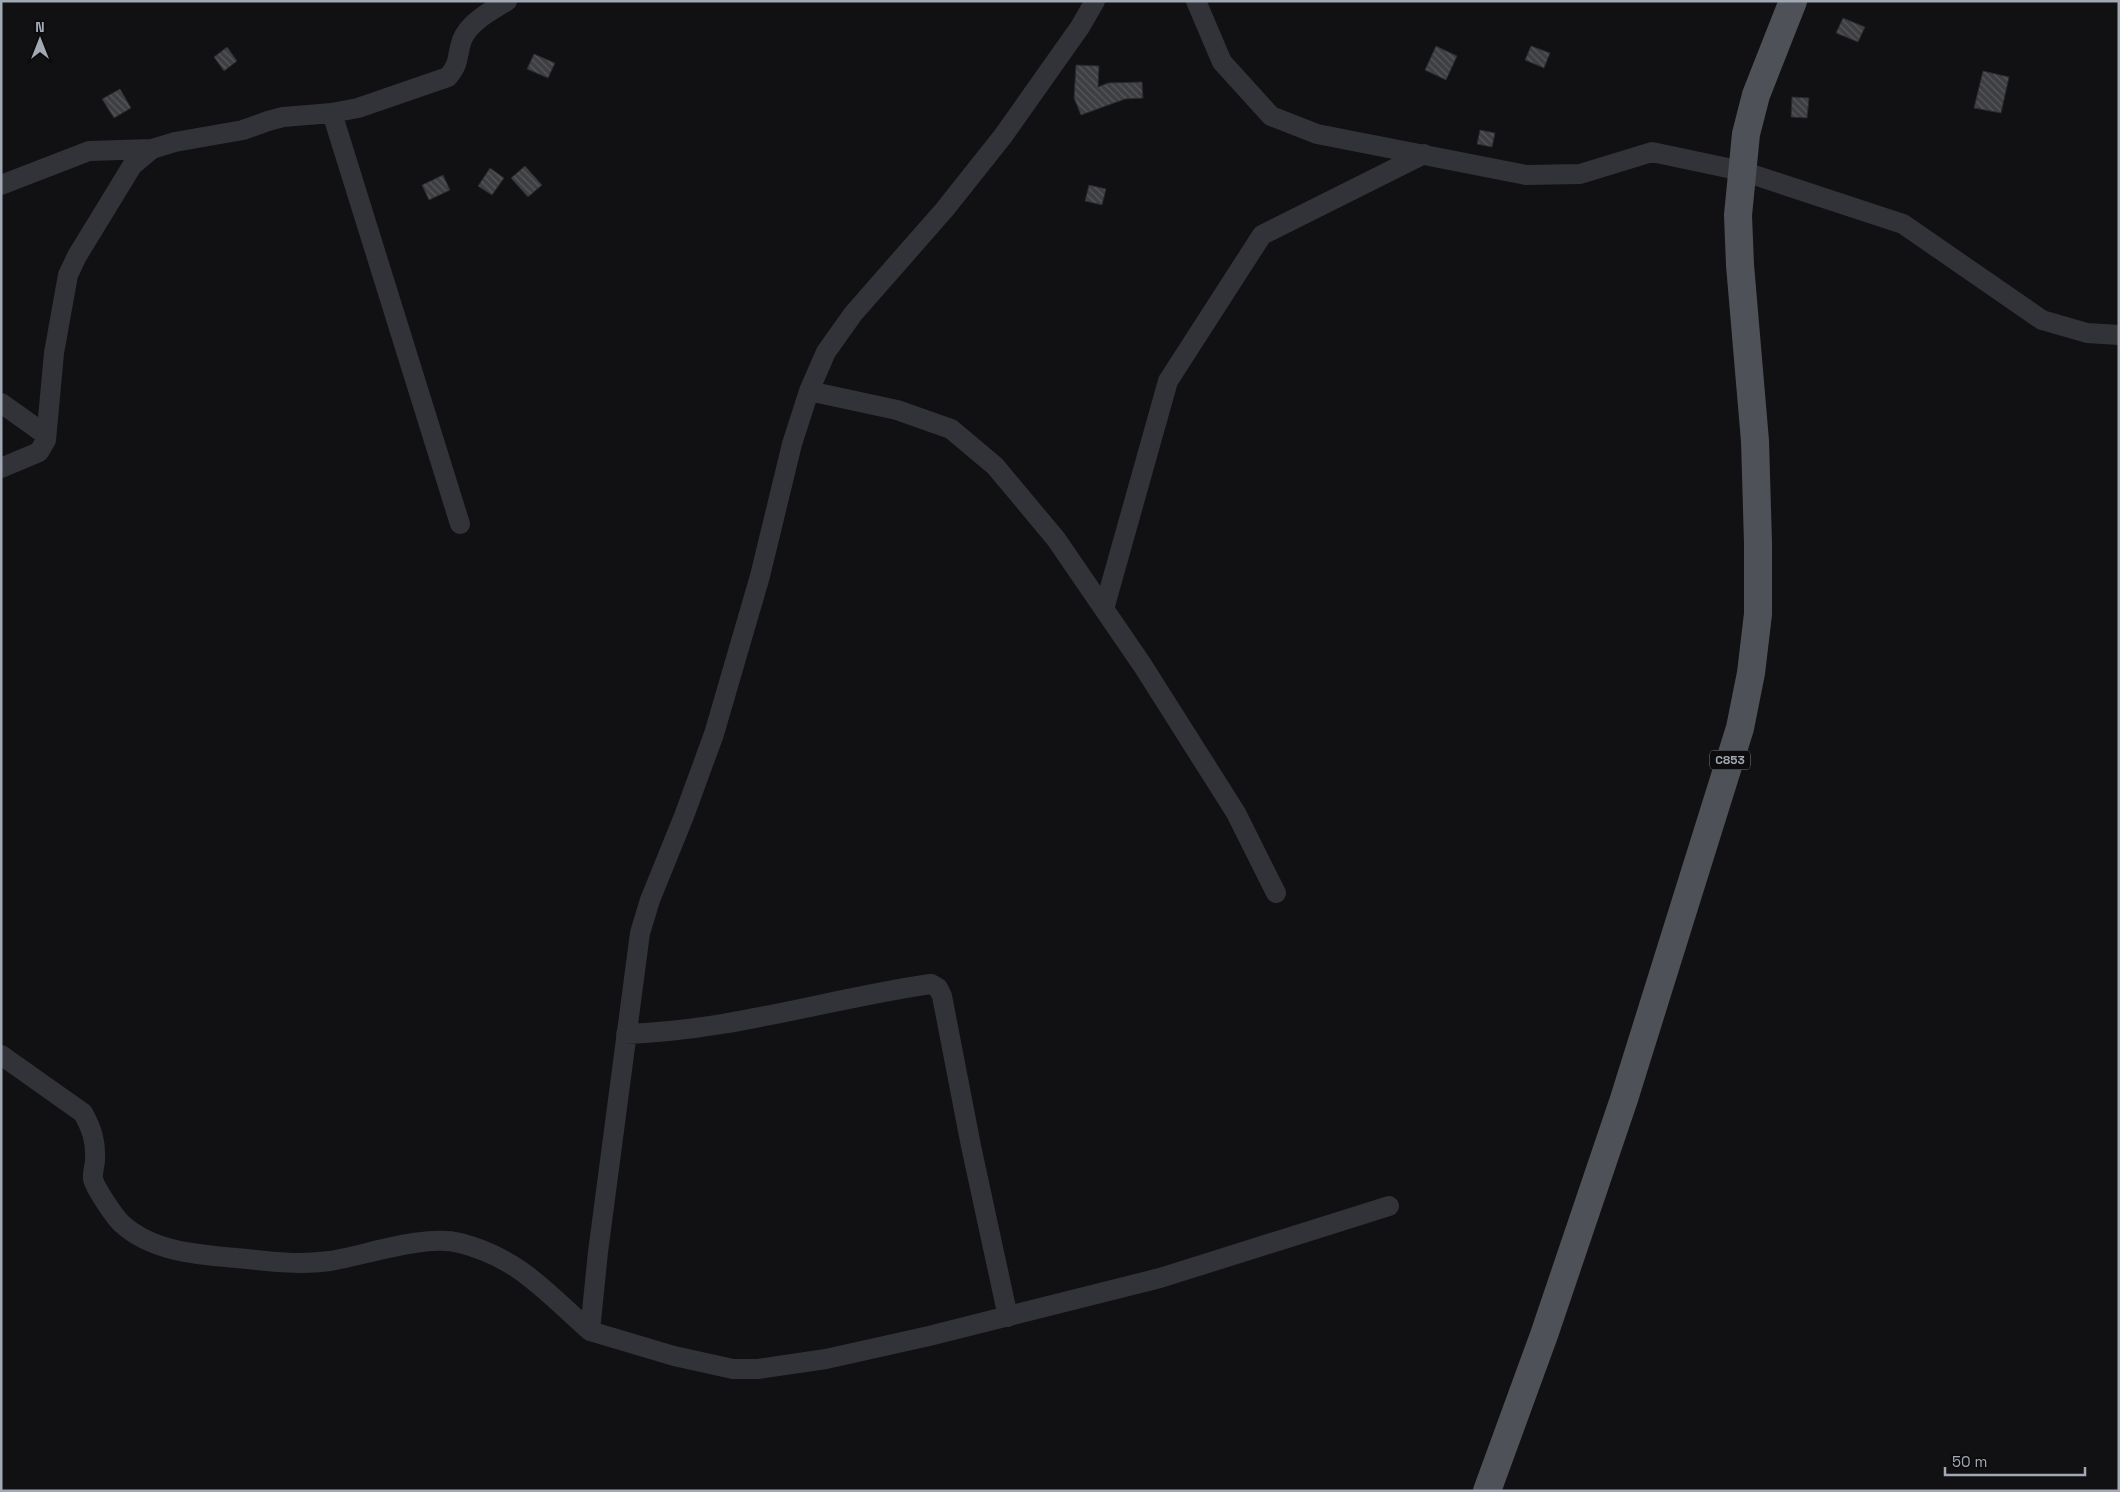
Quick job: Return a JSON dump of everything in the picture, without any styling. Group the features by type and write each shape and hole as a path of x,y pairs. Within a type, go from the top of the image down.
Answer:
{"main road":[{"name":"C853","path":"1487,1491 1544,1335 1624,1099 1740,728 1751,673 1758,614 1758,543 1755,441 1740,265 1738,215 1746,134 1756,95 1793,1"}],"street":[{"path":"1,184 89,151 152,149 175,142 243,130 268,120 332,113 394,96 448,76 456,68 462,40 472,25 507,1"},
{"path":"590,1331 598,1252 640,933 650,900 684,816 714,734 760,576 792,444 809,391 826,352 853,314 945,210 1003,136 1080,27 1095,1"},
{"path":"1196,1 1222,62 1270,116 1317,134 1526,175 1580,174 1652,152 1742,171 1903,224 2042,320 2087,333 2119,335"},
{"path":"332,113 460,524"},
{"path":"1,468 39,452 46,435 54,354 68,275 77,256 132,166 152,149"},
{"path":"1104,609 1168,381 1262,235 1424,154"},
{"path":"809,391 897,410 951,429 996,466 1056,539 1104,609 1236,813 1276,893"},
{"path":"1,403 46,435"},
{"path":"626,1034 694,1028 931,984 938,988 942,996 971,1146 1008,1317"},
{"path":"1,1055 83,1113 95,1140 93,1180 98,1190 120,1222 135,1234 152,1242 193,1254 285,1263 328,1261 427,1242 458,1242 496,1254 528,1274 590,1331 706,1364 733,1369 758,1369 826,1359 1008,1317 1160,1278 1389,1206"}],"building":[{"path":"1843,18 1865,27 1858,42 1836,33"},
{"path":"1436,46 1457,56 1446,80 1425,70"},
{"path":"1531,46 1550,53 1544,68 1525,60"},
{"path":"227,47 237,61 224,71 214,57"},
{"path":"534,54 555,63 548,78 527,69"},
{"path":"1076,65 1099,66 1098,87 1108,83 1142,82 1143,98 1125,99 1081,115 1074,98"},
{"path":"1983,71 2009,77 2001,113 1974,108"},
{"path":"120,89 131,108 114,118 102,99"},
{"path":"1792,97 1809,98 1807,118 1791,117"},
{"path":"1480,130 1495,133 1492,147 1477,144"},
{"path":"525,166 542,185 528,197 511,178"},
{"path":"490,168 504,178 492,195 478,186"},
{"path":"443,175 450,190 429,200 422,185"},
{"path":"1089,185 1106,189 1102,205 1085,201"}]}
